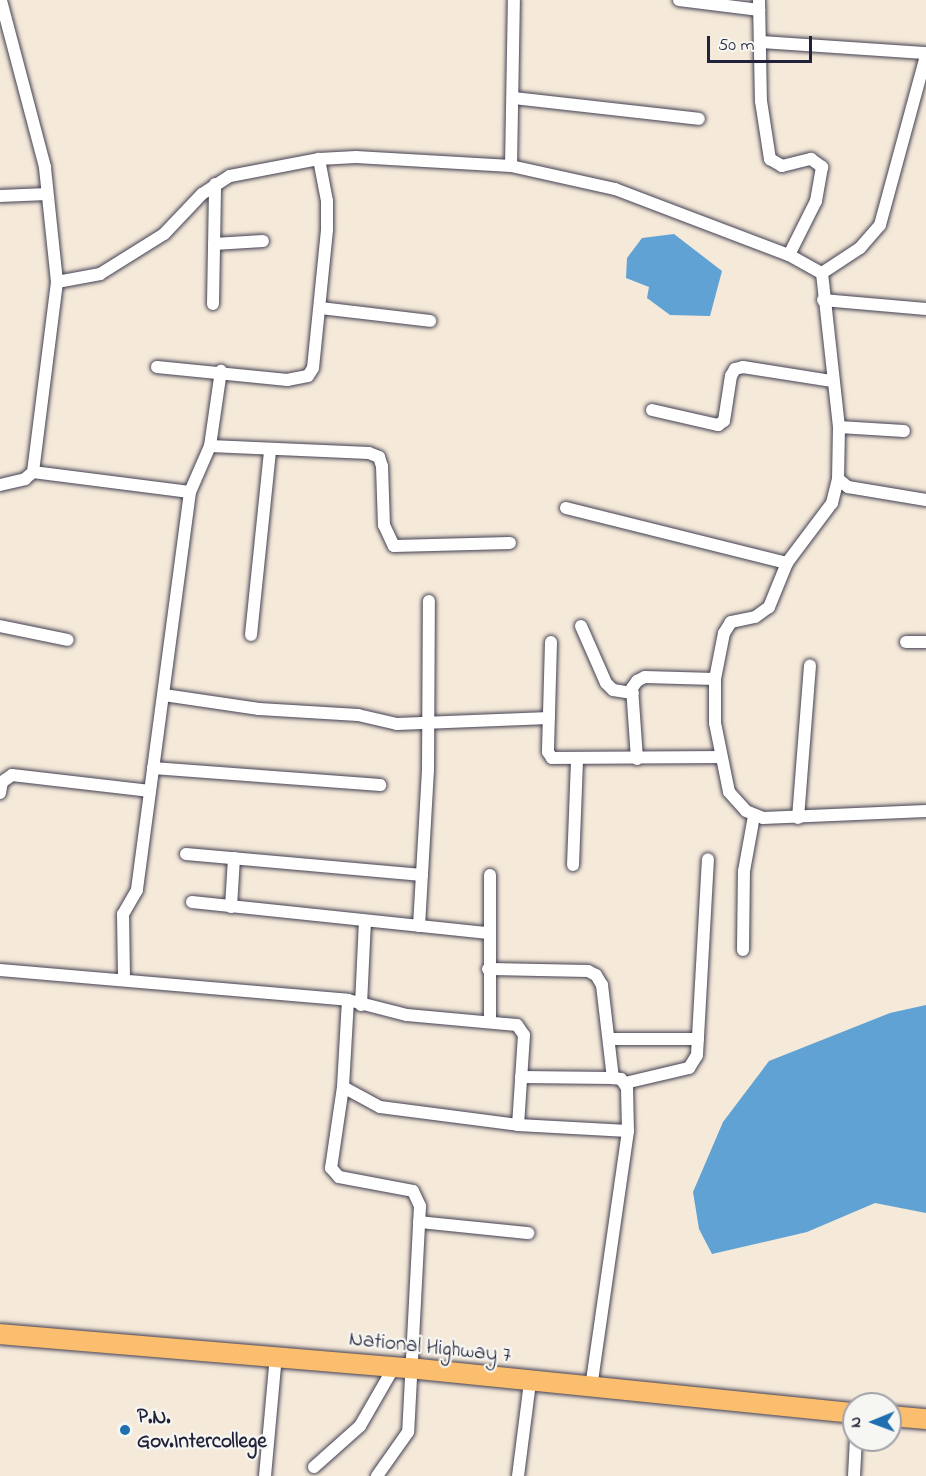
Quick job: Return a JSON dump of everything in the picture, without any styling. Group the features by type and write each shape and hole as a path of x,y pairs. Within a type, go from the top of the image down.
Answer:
{"main road":[{"name":"National Highway 7","path":"0,1334 276,1356 842,1412"},
{"path":"902,1417 926,1419"}],"street":[{"path":"0,485 25,479 33,472 57,282 45,167 1,0"},
{"path":"511,166 514,0"},
{"path":"679,0 759,5 761,100 770,159 782,166 812,159 822,167 816,201 789,255"},
{"path":"760,42 926,55 880,225 860,248 822,273"},
{"path":"513,98 699,119"},
{"path":"57,282 81,280 109,268 164,234 215,184 244,172 319,159 401,159 511,166 615,189 789,255 822,273"},
{"path":"157,367 221,371 287,380 308,376 313,368 320,308 327,210 319,159"},
{"path":"213,304 215,184"},
{"path":"0,196 47,194"},
{"path":"214,244 263,241"},
{"path":"822,273 831,381 839,427 838,479 832,503 787,563 769,607 755,617 731,622 724,633 715,679 715,723 721,757 729,792 754,816 798,818 926,811"},
{"path":"823,300 926,309"},
{"path":"320,308 430,321"},
{"path":"652,410 718,424 724,421 731,375 735,369 742,368 831,381"},
{"path":"124,980 123,914 136,895 190,492 210,446 221,371"},
{"path":"839,427 904,431"},
{"path":"210,446 369,453 379,458 384,525 394,546 510,543"},
{"path":"251,635 270,450"},
{"path":"33,472 190,492"},
{"path":"838,479 848,487 926,500"},
{"path":"566,508 787,563"},
{"path":"419,926 430,722 429,601"},
{"path":"0,626 68,640"},
{"path":"582,626 606,683 613,690 633,693"},
{"path":"551,642 548,752 552,758 577,760 721,757"},
{"path":"906,642 926,642"},
{"path":"798,818 810,665"},
{"path":"637,759 633,693 637,681 645,677 715,679"},
{"path":"164,694 259,709 358,715 397,724 549,718"},
{"path":"573,865 577,760"},
{"path":"153,768 380,785"},
{"path":"0,793 2,782 12,775 150,791"},
{"path":"743,950 744,871 754,816"},
{"path":"186,854 422,876"},
{"path":"231,906 234,858"},
{"path":"520,1077 619,1081 689,1068 697,1055 708,859"},
{"path":"490,875 488,933 490,1022"},
{"path":"192,902 488,933"},
{"path":"361,1005 365,921"},
{"path":"0,969 348,1000 407,1015 490,1022 522,1029 518,1125"},
{"path":"488,969 588,971 596,975 602,985 609,1039 628,1131 591,1388"},
{"path":"348,1000 343,1087 331,1168 334,1175 413,1191 419,1198 419,1222 402,1368 408,1432 377,1476"},
{"path":"609,1039 698,1039"},
{"path":"343,1087 380,1107 518,1125 628,1131"},
{"path":"419,1222 528,1233"},
{"path":"265,1476 276,1356"},
{"path":"314,1467 360,1426 402,1368"},
{"path":"518,1476 530,1382"},
{"path":"854,1476 855,1452"}],"water":[{"path":"674,234 722,271 710,316 670,315 647,298 649,287 626,278 627,258 642,238"},
{"path":"926,1005 926,1213 875,1203 807,1232 712,1254 699,1229 693,1192 723,1122 769,1061 890,1013"}],"place":[{"name":"P.N. Gov.Intercollege","path":"125,1430"}]}
